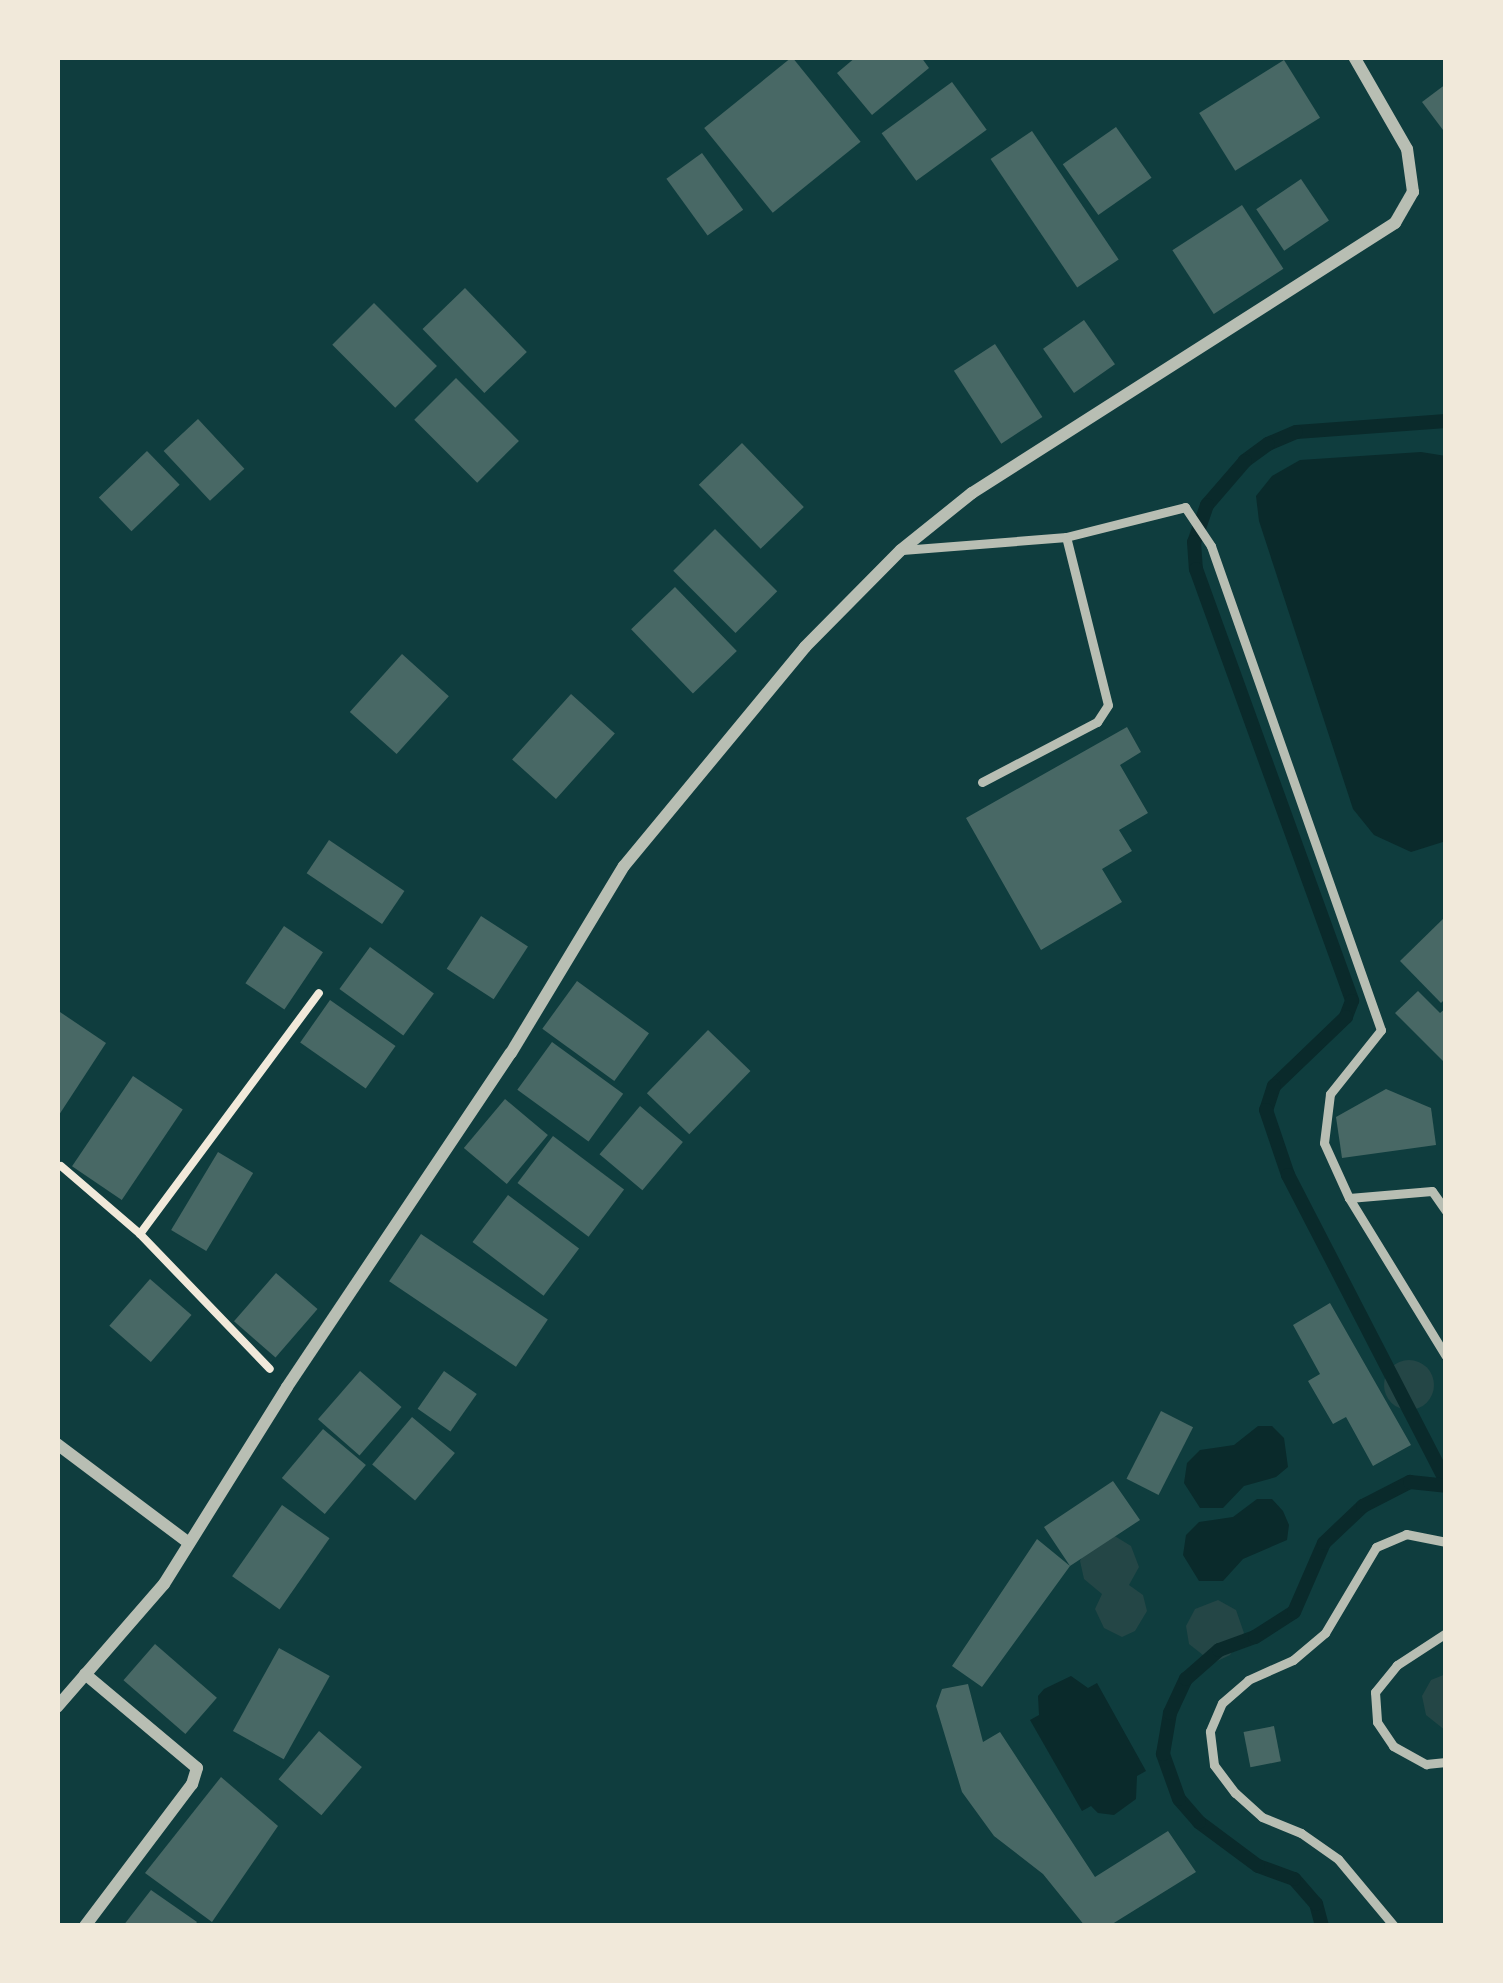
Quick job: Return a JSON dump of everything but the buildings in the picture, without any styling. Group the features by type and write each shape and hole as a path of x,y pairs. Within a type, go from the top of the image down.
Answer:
{"street":[{"path":"57,1707 164,1584 287,1387 511,1053 624,866 806,647 901,550 972,493 1395,223 1413,192 1407,149 1354,57"},
{"path":"57,1444 189,1543"},
{"path":"85,1674 197,1768 192,1784 85,1926"}],"lane":[{"path":"901,550 1066,537 1185,507 1211,545 1381,1030 1330,1094 1324,1143 1349,1198 1446,1356"},
{"path":"982,782 1097,722 1108,705 1066,537"},
{"path":"1349,1198 1432,1191 1446,1211"},
{"path":"1394,1926 1338,1859 1301,1833 1262,1817 1235,1792 1214,1765 1210,1731 1222,1702 1248,1680 1293,1660 1325,1633 1376,1547 1406,1534 1446,1543"},
{"path":"1446,1633 1397,1665 1375,1692 1377,1722 1394,1746 1426,1764 1446,1762"}],"path":[{"path":"140,1234 319,993"},
{"path":"61,1166 140,1234 287,1387"}],"shaded area":[{"path":"1421,452 1446,456 1446,841 1411,852 1374,835 1353,809 1259,521 1256,496 1272,476 1300,460"},
{"path":"1409,1360 1426,1368 1434,1385 1426,1402 1409,1410 1392,1402 1384,1385 1392,1368"},
{"path":"1258,1426 1272,1426 1284,1438 1288,1467 1276,1477 1244,1486 1223,1508 1200,1508 1184,1483 1187,1463 1200,1450 1234,1445"},
{"path":"1257,1499 1272,1499 1283,1511 1289,1525 1287,1540 1243,1559 1223,1581 1199,1581 1183,1555 1186,1535 1199,1522 1233,1517"},
{"path":"1113,1535 1131,1546 1139,1567 1129,1585 1143,1595 1147,1611 1135,1631 1122,1637 1104,1628 1095,1609 1102,1594 1084,1579 1080,1561 1089,1544"},
{"path":"1218,1600 1236,1610 1244,1633 1230,1655 1213,1663 1189,1644 1186,1626 1195,1609"},
{"path":"1446,1674 1446,1731 1426,1715 1422,1696 1431,1680"},
{"path":"1071,1676 1088,1688 1097,1683 1146,1771 1137,1776 1136,1799 1114,1815 1098,1813 1091,1806 1082,1811 1030,1720 1039,1715 1038,1696 1044,1689"}],"waterway":[{"path":"1446,421 1296,432 1268,444 1245,461 1207,505 1194,542 1196,569 1352,1001 1346,1017 1274,1086 1266,1110 1288,1175 1446,1481"},
{"path":"1322,1926 1316,1904 1294,1879 1258,1866 1199,1822 1179,1799 1163,1754 1170,1713 1186,1679 1219,1650 1255,1637 1294,1612 1324,1543 1363,1506 1410,1482 1446,1486"}]}
